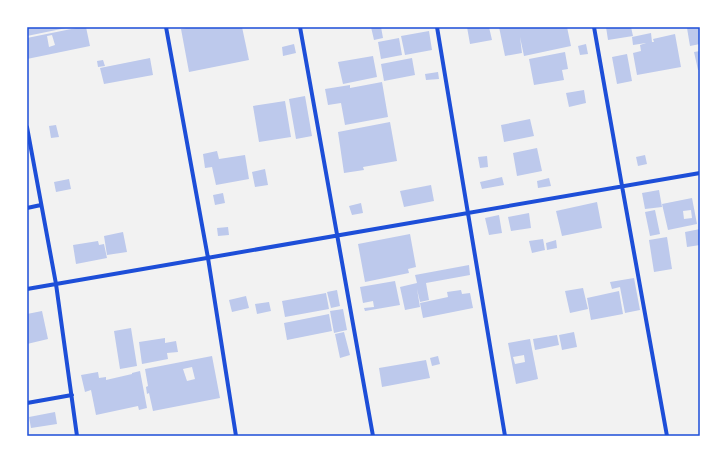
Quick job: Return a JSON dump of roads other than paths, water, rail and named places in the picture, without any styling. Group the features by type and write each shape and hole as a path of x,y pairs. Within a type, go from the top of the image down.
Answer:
{"street":[{"path":"166,27 208,258 236,436"},
{"path":"300,27 373,436"},
{"path":"437,27 505,436"},
{"path":"594,27 667,436"},
{"path":"27,127 56,284 78,436"},
{"path":"27,289 700,173"},
{"path":"27,208 41,205"},
{"path":"27,403 72,395"}]}
